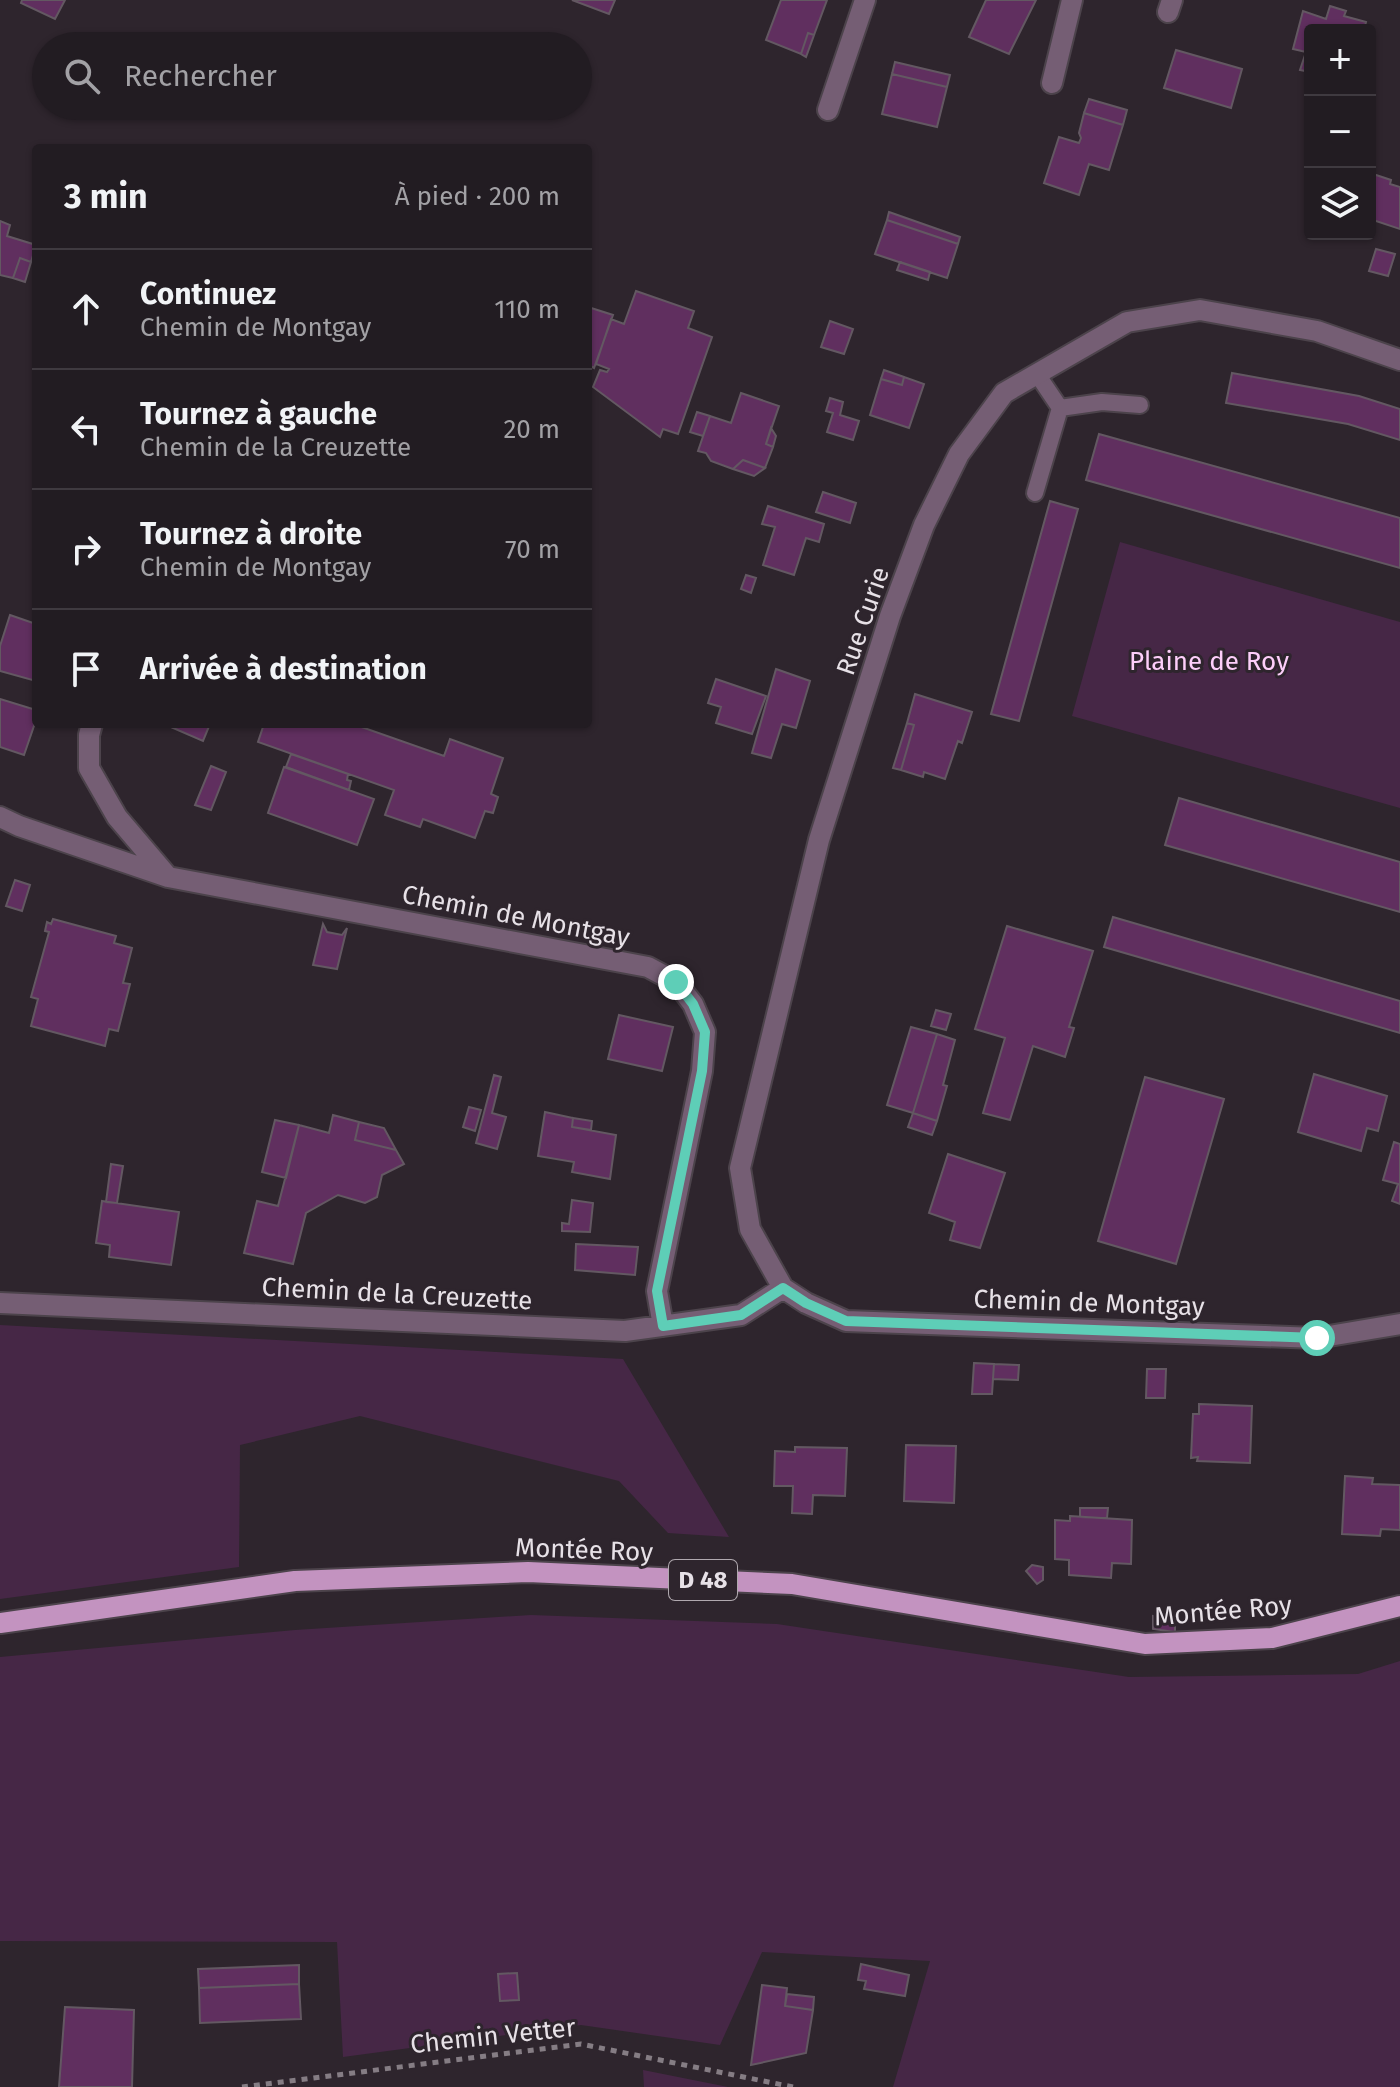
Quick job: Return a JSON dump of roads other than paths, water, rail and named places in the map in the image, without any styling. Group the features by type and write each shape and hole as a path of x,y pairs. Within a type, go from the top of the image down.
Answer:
{"main road":[{"name":"Montée Roy","path":"0,1623 295,1581 528,1572 792,1584 1145,1644 1272,1638 1400,1606"}],"street":[{"path":"828,110 865,0"},
{"path":"1052,83 1072,0"},
{"name":"Rue Curie","path":"783,1288 750,1229 740,1168 819,840 890,616 924,525 959,454 1004,393 1127,322 1200,310 1317,331 1400,360"},
{"path":"91,728 89,768 117,817 168,877"},
{"name":"Chemin de Montgay","path":"0,817 168,877 648,967 676,982 693,1004 705,1032 702,1071 657,1291 663,1326"},
{"name":"Chemin de Montgay","path":"783,1288 806,1303 846,1321 1317,1338 1399,1322"},
{"name":"Chemin de la Creuzette","path":"0,1303 625,1331 741,1315 783,1288"}],"lane":[{"path":"1037,374 1060,408"},
{"path":"1060,408 1102,402 1140,405"},
{"path":"1035,493 1060,408"}],"park label":[{"name":"Plaine de Roy","path":"1209,661"}]}
